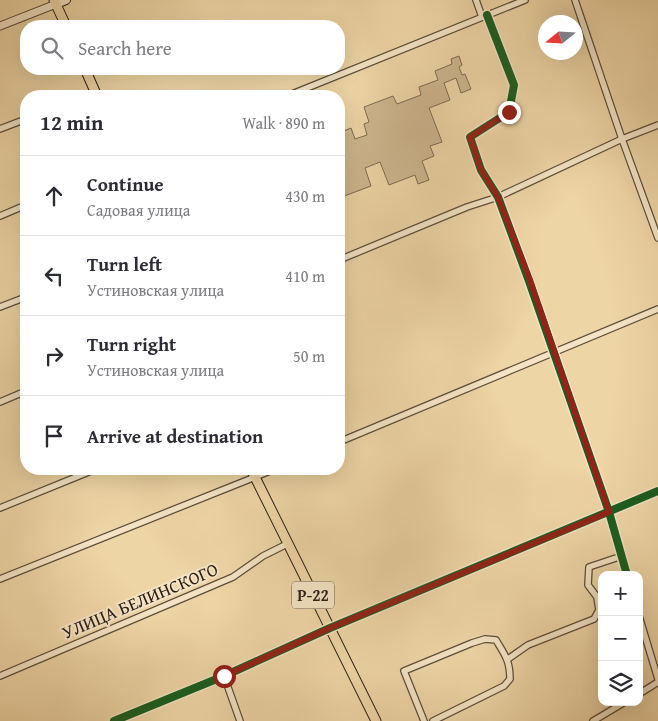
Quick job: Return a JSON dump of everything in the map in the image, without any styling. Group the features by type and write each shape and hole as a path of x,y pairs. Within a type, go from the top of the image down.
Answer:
{"highway":[{"path":"55,2 63,20"},
{"path":"87,75 94,90"},
{"name":"Р-22","path":"254,475 376,721"}],"main road":[{"path":"55,2 66,0"}],"street":[{"path":"476,0 485,16 514,84 509,112 470,137 481,170 498,197 609,512 626,571"},
{"path":"345,73 525,0"},
{"path":"575,0 658,238"},
{"path":"0,26 55,2"},
{"path":"302,90 339,75"},
{"path":"0,129 20,121"},
{"path":"345,258 467,207 498,197 622,139 658,125"},
{"path":"0,216 20,208"},
{"path":"0,307 20,299"},
{"path":"345,440 658,309"},
{"path":"0,402 20,394"},
{"path":"0,508 81,475"},
{"path":"0,579 248,475"},
{"path":"114,721 224,676 330,628 658,491"},
{"name":"УЛИЦА БЕЛИНСКОГО","path":"0,676 233,577 262,556 287,544"},
{"path":"508,659 528,645 594,619 599,610 596,597 588,585 589,567 622,556"},
{"path":"643,630 658,681 643,691"},
{"path":"424,721 404,671 485,639 496,640 508,659 510,679 504,686 433,721"},
{"path":"224,676 240,721"},
{"path":"593,721 618,706"}],"shaded area":[{"path":"459,56 462,65 459,67 462,75 465,74 471,89 461,93 456,78 444,83 450,100 429,108 442,142 430,146 434,156 422,161 429,180 418,184 415,175 389,185 380,162 365,168 371,186 345,196 345,130 351,128 355,139 367,135 364,124 369,122 364,107 393,96 397,104 421,95 419,87 438,80 435,71 452,64 451,59"}],"cycle path":[{"path":"487,15 514,85 509,112 470,137 481,170 498,197 529,281 609,512 626,571"},
{"path":"114,721 224,676 330,628 658,491"}],"route":[{"path":"224,676 330,628 609,512 530,280 498,197 481,170 470,137 509,112"}]}
